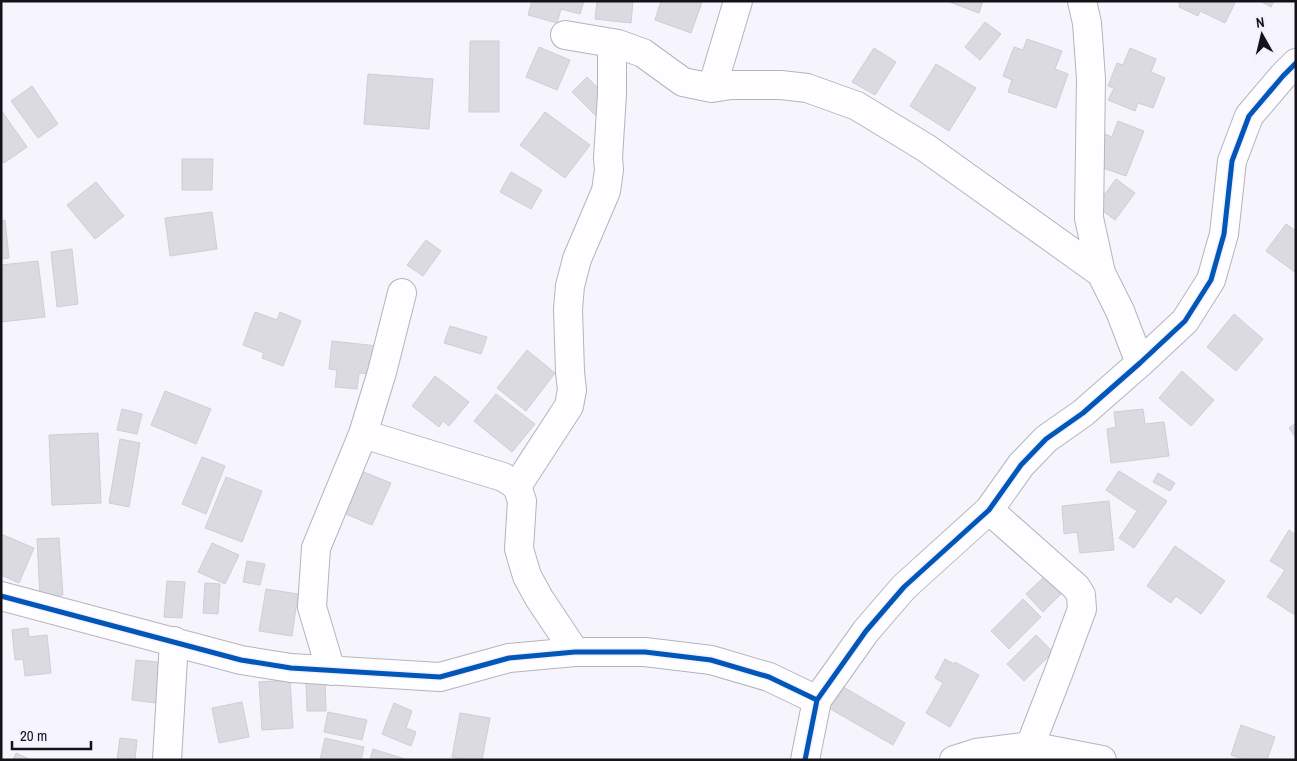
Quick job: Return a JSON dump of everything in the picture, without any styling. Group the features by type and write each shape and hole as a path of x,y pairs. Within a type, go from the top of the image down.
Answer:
{"street":[{"path":"712,88 738,1"},
{"path":"1082,1 1087,24 1091,79 1090,218 1101,273 1120,311 1140,363"},
{"path":"565,35 618,44 643,53 683,82 712,88 781,85 807,88 857,106 926,148 1101,273"},
{"path":"517,486 569,406 572,390 568,309 570,286 577,259 606,191 609,170 612,43"},
{"path":"805,760 817,700 866,632 904,587 989,510 1022,465 1046,439 1083,413 1186,321 1211,280 1224,234 1232,161 1249,116 1296,63"},
{"path":"331,671 312,607 316,548 363,434 382,372 402,293"},
{"path":"363,434 503,477 517,486 522,501 520,549 527,576 539,598 576,652"},
{"path":"989,510 1076,587 1081,595 1082,609 1030,746"},
{"path":"1,596 241,660 291,668 440,677 509,658 576,652 645,652 711,660 769,677 817,700"},
{"path":"167,760 174,642"},
{"path":"954,760 976,753 1030,746 1102,760"}],"building":[{"path":"532,1 584,1 580,14 561,9 557,23 528,15"},
{"path":"597,1 633,1 631,23 595,19"},
{"path":"661,1 702,2 691,33 655,20"},
{"path":"947,1 983,1 979,13"},
{"path":"1176,1 1236,1 1225,23 1200,11 1198,16 1179,7 1180,4"},
{"path":"1260,1 1274,1 1271,7"},
{"path":"985,22 1001,34 980,60 965,47"},
{"path":"1027,39 1062,51 1055,69 1068,74 1056,108 1008,92 1012,80 1003,76 1014,47 1023,50"},
{"path":"470,41 499,41 499,112 469,112"},
{"path":"539,47 570,60 557,90 526,77"},
{"path":"874,48 896,62 875,95 852,82"},
{"path":"1130,48 1156,59 1151,72 1165,78 1153,108 1138,103 1135,111 1108,100 1114,88 1108,86 1117,63 1123,65"},
{"path":"936,64 976,88 949,131 910,106"},
{"path":"368,74 433,79 429,129 364,124"},
{"path":"587,77 610,100 595,115 572,92"},
{"path":"32,86 58,124 38,138 11,101"},
{"path":"1,110 27,147 4,163 1,159"},
{"path":"545,112 590,145 565,178 520,145"},
{"path":"1118,121 1144,131 1126,176 1100,167 1104,156 1095,152 1102,133 1112,137"},
{"path":"182,159 213,159 212,190 182,190"},
{"path":"511,172 542,190 531,209 500,192"},
{"path":"1116,179 1135,193 1115,220 1096,206"},
{"path":"96,182 124,216 95,239 67,205"},
{"path":"212,212 217,249 170,256 165,218"},
{"path":"5,220 9,258 1,259 1,221"},
{"path":"1286,224 1296,231 1296,273 1266,251"},
{"path":"426,240 441,251 423,276 407,265"},
{"path":"72,249 78,304 57,307 51,252"},
{"path":"38,261 45,317 1,322 1,265"},
{"path":"255,312 277,320 280,312 301,321 283,366 262,358 264,353 243,345"},
{"path":"1234,314 1263,339 1236,371 1207,347"},
{"path":"450,326 487,337 481,354 444,343"},
{"path":"332,341 377,346 373,374 359,373 357,389 335,387 337,370 329,369"},
{"path":"527,350 555,373 526,411 497,388"},
{"path":"1182,371 1214,400 1191,426 1159,398"},
{"path":"435,376 469,402 449,426 443,421 439,427 412,406"},
{"path":"165,391 211,409 196,444 151,425"},
{"path":"496,394 535,424 512,452 474,421"},
{"path":"122,409 142,414 137,434 117,430"},
{"path":"1143,409 1145,424 1164,422 1169,456 1111,463 1107,429 1116,427 1114,412"},
{"path":"1296,423 1296,438 1289,428"},
{"path":"98,433 101,503 52,505 49,435"},
{"path":"120,439 140,443 129,507 109,503"},
{"path":"202,457 225,466 206,514 182,504"},
{"path":"359,470 391,483 372,525 341,512"},
{"path":"1119,471 1167,501 1134,548 1119,538 1137,511 1106,490"},
{"path":"1158,473 1175,483 1170,491 1153,482"},
{"path":"226,477 262,491 242,542 205,528"},
{"path":"1109,501 1114,550 1080,553 1077,532 1064,534 1062,506"},
{"path":"1289,530 1296,535 1295,615 1267,597 1285,570 1270,561"},
{"path":"1,534 34,548 19,583 1,575"},
{"path":"59,538 63,595 40,596 37,539"},
{"path":"212,543 239,555 225,584 198,572"},
{"path":"1175,546 1225,581 1201,614 1176,596 1171,603 1147,586"},
{"path":"247,561 265,564 260,585 243,582"},
{"path":"1047,574 1064,591 1043,612 1026,594"},
{"path":"167,581 185,582 182,618 164,617"},
{"path":"205,583 220,584 218,614 203,613"},
{"path":"266,589 298,594 292,636 259,631"},
{"path":"1023,599 1041,617 1009,649 991,631"},
{"path":"28,628 29,637 47,635 51,673 25,676 23,659 15,660 12,630"},
{"path":"1036,635 1053,652 1024,681 1007,664"},
{"path":"945,659 954,664 955,662 979,675 950,727 926,713 943,683 935,678"},
{"path":"136,660 168,663 164,704 132,700"},
{"path":"290,680 293,728 262,730 259,682"},
{"path":"325,680 326,711 307,711 306,681"},
{"path":"840,685 905,723 893,745 827,707"},
{"path":"242,702 249,737 219,743 212,708"},
{"path":"394,703 412,711 406,728 416,732 411,746 382,734"},
{"path":"328,712 367,720 362,740 324,732"},
{"path":"460,713 490,718 482,760 452,757"},
{"path":"1241,725 1275,737 1267,760 1246,760 1231,755"},
{"path":"120,738 137,740 135,760 117,760"},
{"path":"325,738 364,747 361,760 320,760"},
{"path":"373,749 405,759 405,760 370,760"},
{"path":"16,753 31,760 13,760"}],"cycle path":[{"path":"805,760 817,700 866,631 904,587 989,510 1021,465 1046,439 1083,413 1185,321 1211,280 1224,234 1232,161 1249,116 1296,63"},
{"path":"1,596 241,660 291,668 440,677 509,658 575,652 645,652 711,660 769,677 817,700"}]}
